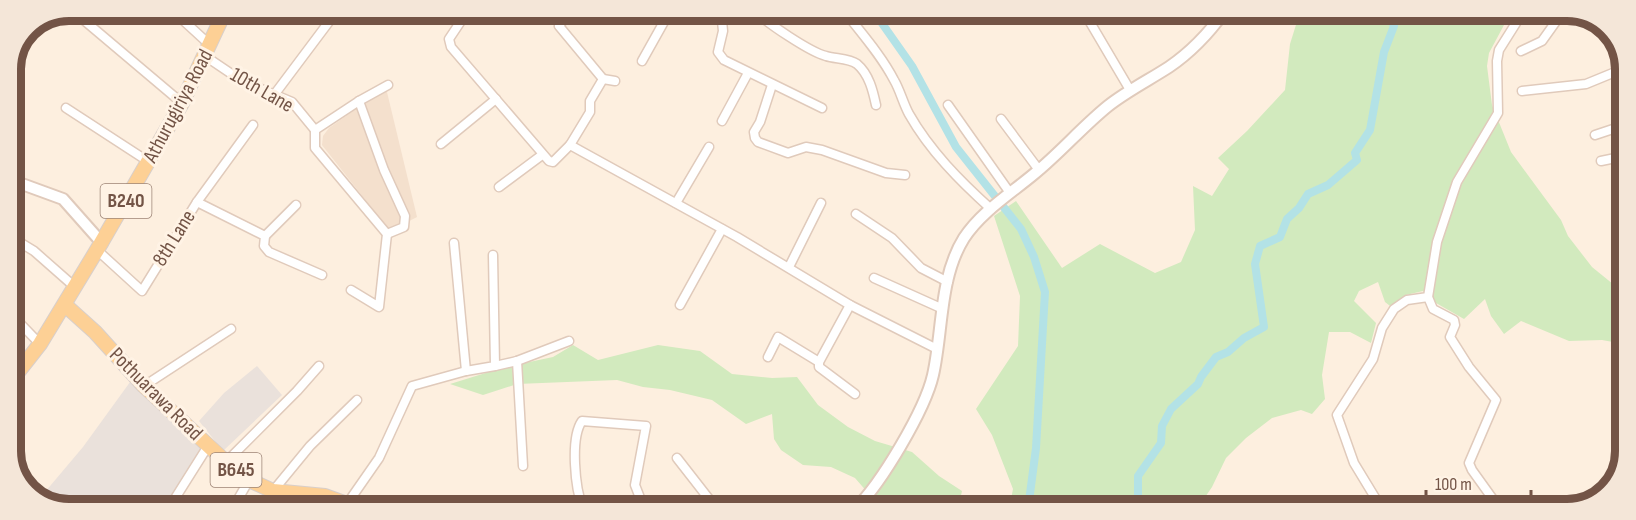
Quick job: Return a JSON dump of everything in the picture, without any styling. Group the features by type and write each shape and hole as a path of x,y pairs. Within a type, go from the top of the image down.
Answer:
{"main road":[{"name":"Athurugiriya Road","path":"21,368 65,306 149,162 182,103 221,21"},
{"name":"Pothuarawa Road","path":"65,306 95,332 144,386 225,462 249,480 279,492 325,496 332,499"}],"street":[{"path":"85,21 132,63 182,103"},
{"name":"10th Lane","path":"182,21 208,50 242,81 292,102 315,130"},
{"path":"274,95 330,21"},
{"path":"461,21 449,39 449,43 549,161 553,162 570,145 590,112 590,101 603,79"},
{"path":"563,21 559,26 603,79 615,81"},
{"path":"642,61 664,21"},
{"path":"722,21 723,31 718,52 724,60 822,108"},
{"path":"769,21 812,51 859,65 872,87 876,105"},
{"path":"852,21 883,61 922,134 954,175 1000,202"},
{"path":"1089,21 1130,90"},
{"path":"866,499 880,479 916,416 932,377 952,265 963,240 976,222 1039,171 1107,107 1130,90 1170,67 1192,49 1218,21"},
{"path":"1493,499 1469,463 1496,400 1469,367 1450,337 1455,325 1454,320 1433,309 1428,297 1437,242 1457,182 1498,113 1497,61 1499,50 1517,21"},
{"path":"1521,51 1542,41 1556,21"},
{"path":"1522,91 1586,84 1615,72"},
{"path":"722,121 748,73"},
{"path":"351,290 379,307 387,234 315,148 315,130 388,85"},
{"path":"772,85 760,122 754,132 758,142 788,153 806,147 822,150 886,173 905,175"},
{"path":"441,144 496,99"},
{"path":"359,101 384,170 405,216 404,227 387,234"},
{"path":"948,105 1000,202"},
{"path":"66,108 149,162"},
{"path":"1001,119 1039,171"},
{"path":"197,202 253,125"},
{"path":"1595,135 1615,128"},
{"path":"570,145 789,267 850,305 937,349"},
{"path":"676,203 709,147"},
{"path":"499,187 542,155"},
{"path":"1602,161 1615,158"},
{"path":"21,184 63,200 100,247"},
{"name":"8th Lane","path":"100,247 141,291 197,202 265,236 264,246 269,252 322,275"},
{"path":"789,267 821,203"},
{"path":"265,236 296,205"},
{"path":"856,214 892,238 921,268 948,282"},
{"path":"680,306 722,229"},
{"path":"21,243 34,251 76,288"},
{"path":"454,243 466,371"},
{"path":"494,255 495,366"},
{"path":"874,278 943,309"},
{"path":"1376,499 1354,463 1337,415 1373,359 1382,328 1394,309 1407,300 1428,297"},
{"path":"850,305 819,362 819,367 855,394"},
{"path":"21,324 40,344"},
{"path":"144,386 231,329"},
{"path":"768,357 778,337 819,362"},
{"path":"354,499 379,458 412,386 466,371 517,361 569,341"},
{"path":"517,361 523,466"},
{"path":"225,462 319,366"},
{"path":"277,499 279,492 310,446 357,400"},
{"path":"580,499 576,471 577,428 582,421 646,426 635,485 640,499"},
{"path":"175,499 208,446"},
{"path":"676,458 709,499"},
{"path":"238,499 249,480"}],"shaded area":[{"path":"386,88 417,217 390,231 322,145 323,136 329,128"},
{"path":"257,366 282,395 223,451 199,421 224,393"},
{"path":"133,378 209,451 178,499 69,499 45,492 83,447"}],"green space":[{"path":"1297,21 1506,21 1489,53 1487,66 1492,105 1511,152 1561,220 1568,236 1592,267 1615,286 1615,342 1602,340 1569,341 1521,321 1504,334 1491,316 1485,299 1464,319 1436,303 1423,291 1406,295 1394,309 1385,302 1378,282 1359,291 1354,301 1376,323 1371,343 1350,332 1329,332 1322,375 1325,399 1312,414 1301,410 1272,418 1246,438 1226,458 1204,499 1011,499 1013,489 992,435 976,409 1018,346 1020,296 994,216 1016,201 1062,268 1100,244 1155,273 1181,262 1195,230 1193,186 1212,196 1229,169 1218,158 1285,90 1290,44"},
{"path":"573,345 598,360 658,345 700,351 732,374 772,378 797,377 818,405 848,427 875,441 912,452 939,476 962,491 960,499 873,499 855,478 831,467 803,465 781,450 774,439 772,414 746,424 712,400 670,390 643,387 617,380 517,384 483,395 450,384 505,367 553,357"}],"waterway":[{"path":"880,21 912,66 956,147 1021,229 1034,257 1045,292 1036,448 1029,499"},
{"path":"1138,499 1138,476 1161,443 1162,426 1171,409 1198,384 1216,357 1228,352 1244,338 1264,327 1255,264 1260,246 1280,237 1287,219 1299,208 1308,194 1328,185 1357,160 1355,153 1370,130 1384,52 1394,26 1392,21"}]}
